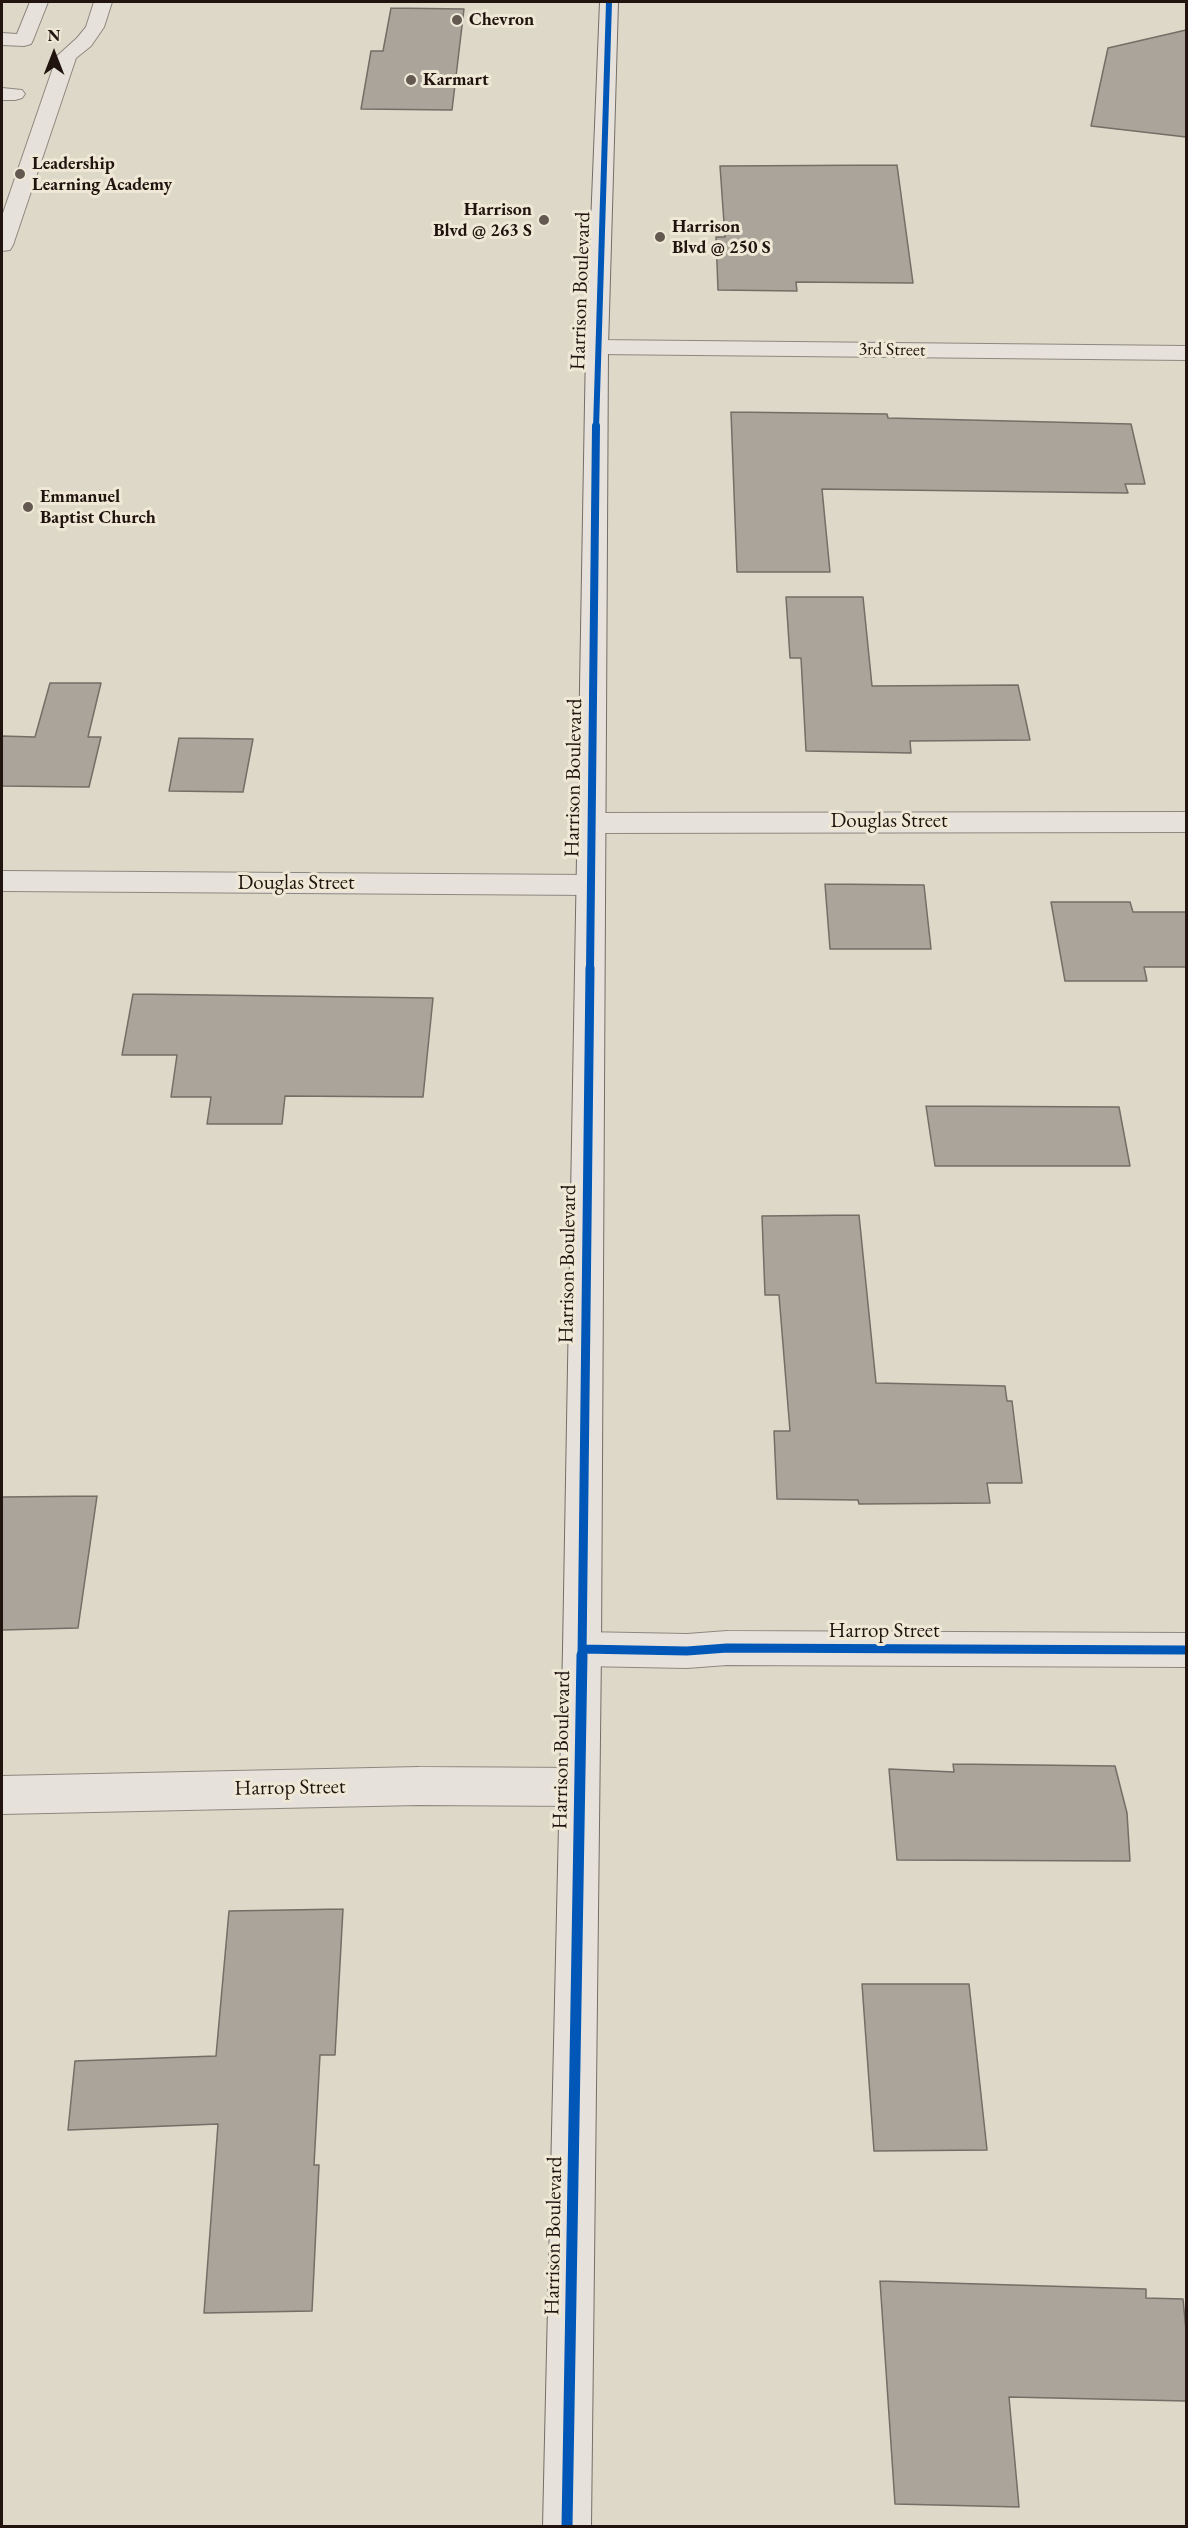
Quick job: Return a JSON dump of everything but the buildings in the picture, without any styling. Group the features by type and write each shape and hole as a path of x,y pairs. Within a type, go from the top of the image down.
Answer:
{"main road":[{"path":"2,39 24,40 39,2"},
{"path":"2,245 67,56 84,42 95,27 103,2"},
{"name":"Harrison Boulevard","path":"567,2526 582,1649 597,347 609,2"},
{"name":"3rd Street","path":"597,347 1186,354"},
{"name":"Douglas Street","path":"592,823 1186,822"},
{"name":"Douglas Street","path":"2,881 590,885"},
{"name":"Harrop Street","path":"582,1649 687,1651 727,1648 1186,1650"},
{"name":"Harrop Street","path":"2,1795 419,1786 579,1787"}],"cycle path":[{"path":"567,2526 582,1649 597,347 609,2"},
{"path":"582,1649 687,1651 727,1648 1186,1650"}],"place":[{"name":"Chevron","path":"457,20"},
{"name":"Karmart","path":"411,80"},
{"name":"Leadership Learning Academy","path":"20,174"},
{"name":"Harrison Blvd @ 263 S","path":"544,220"},
{"name":"Harrison Blvd @ 250 S","path":"660,237"},
{"name":"Emmanuel Baptist Church","path":"28,507"}]}
